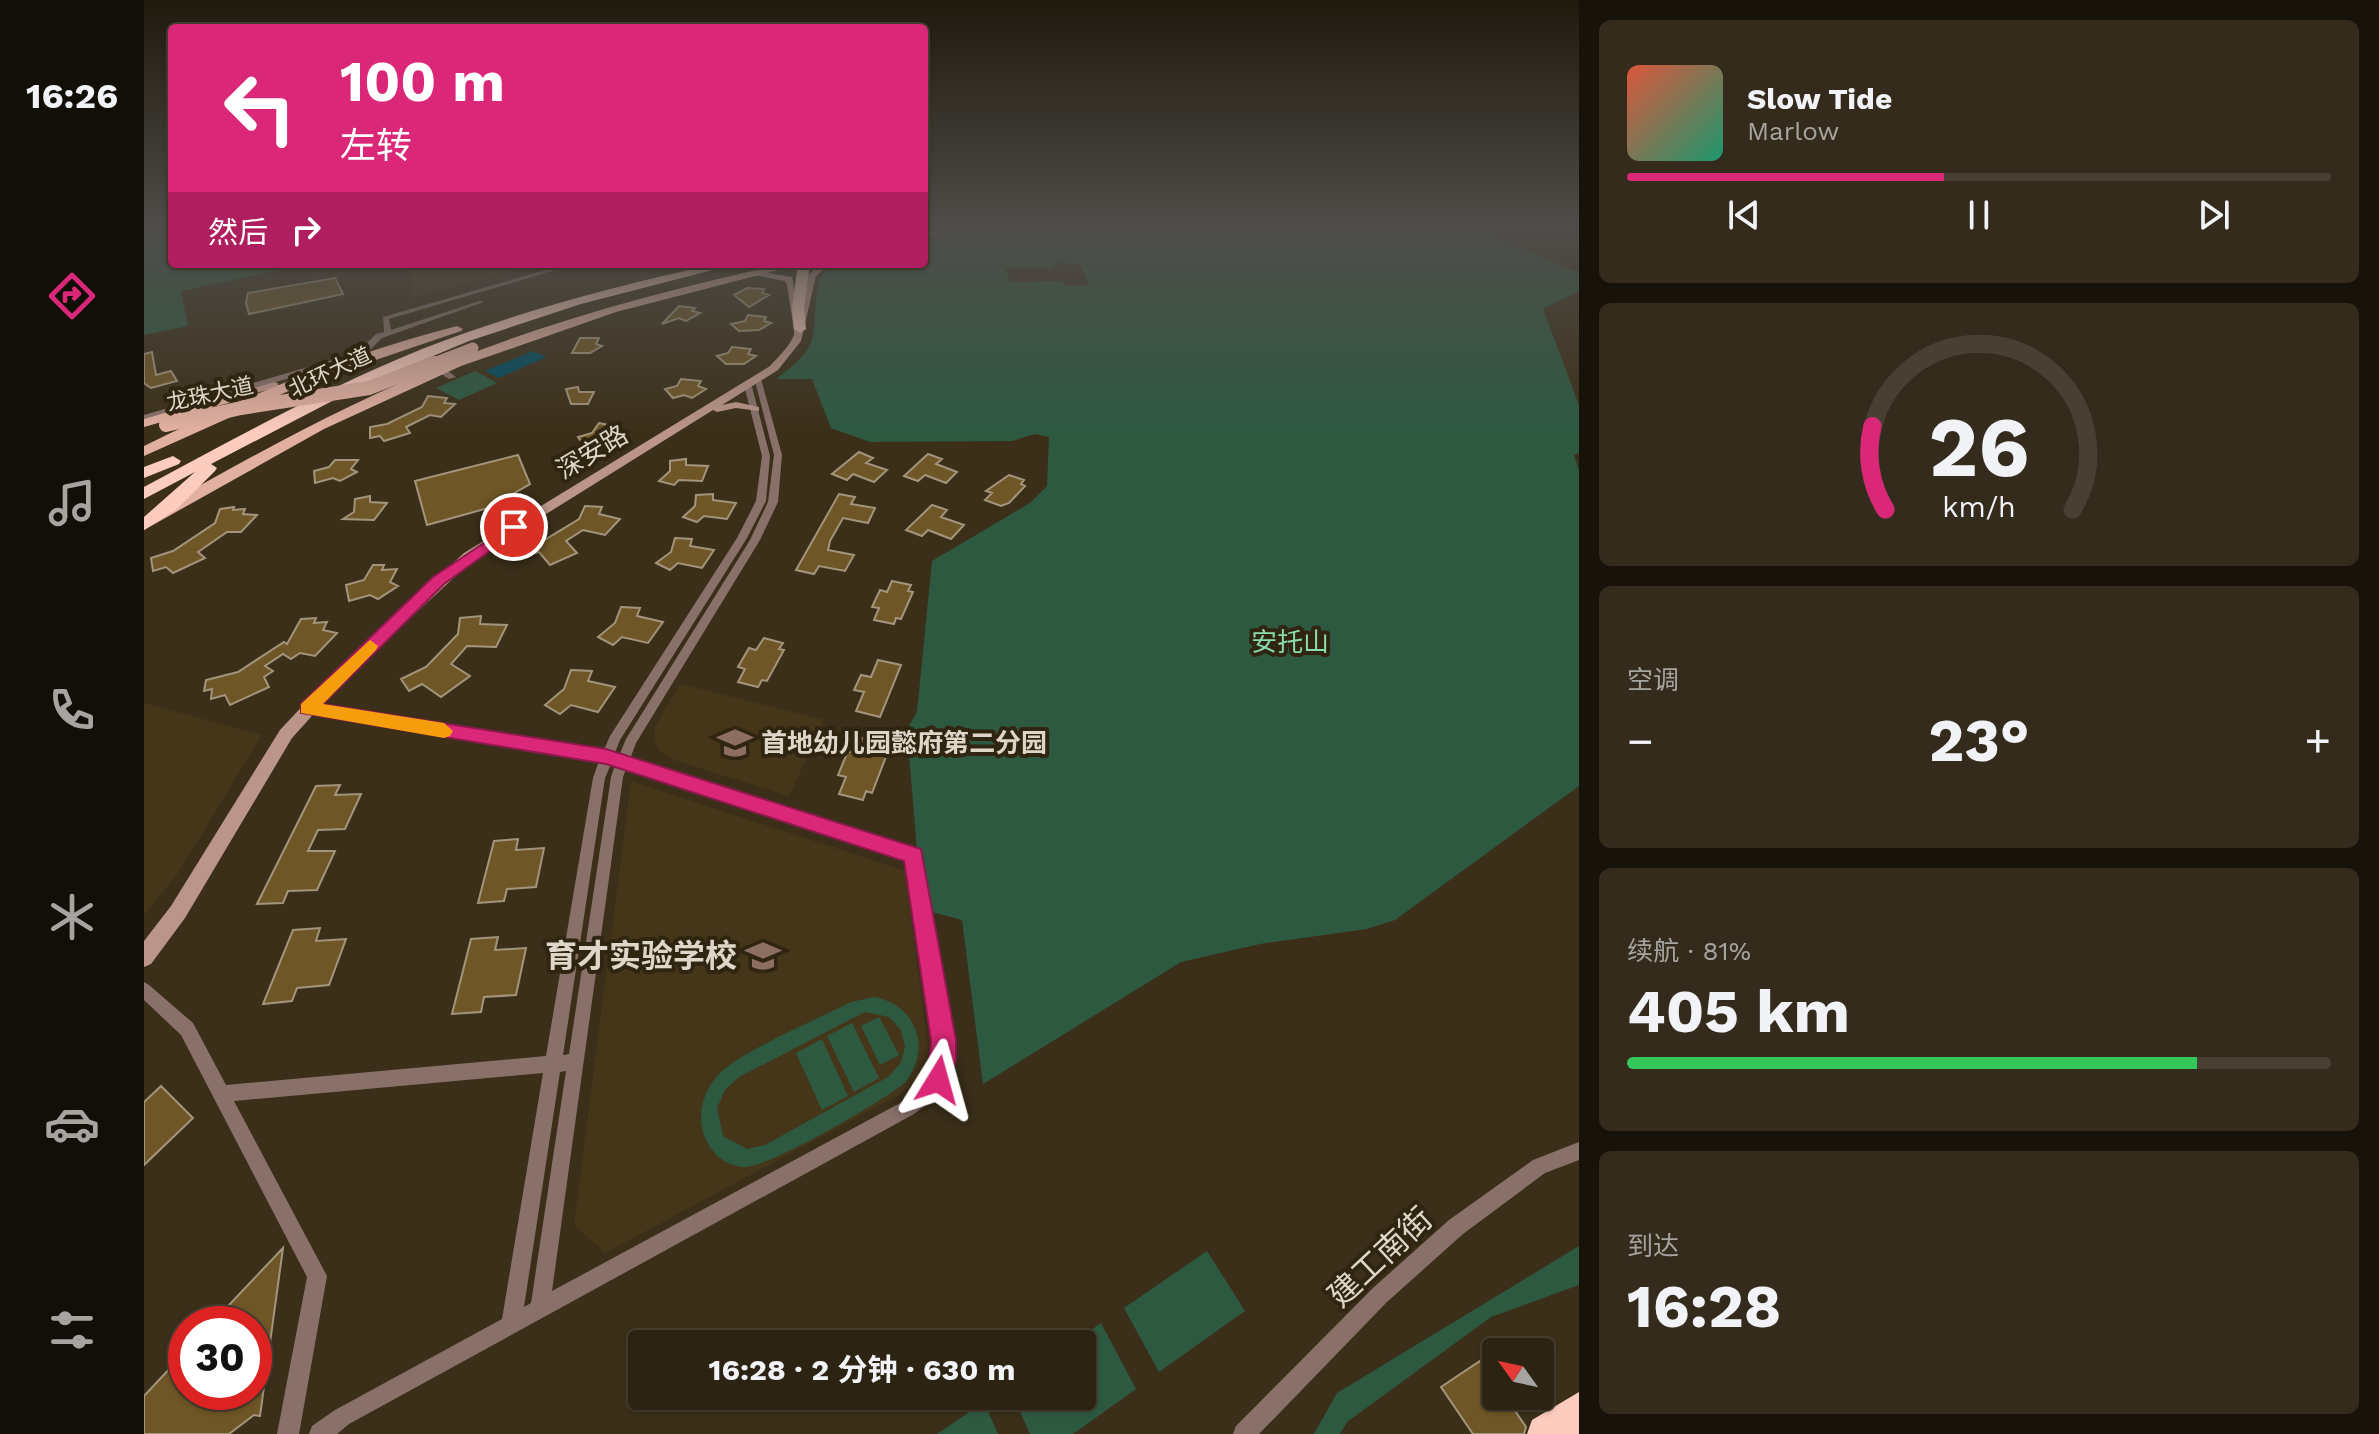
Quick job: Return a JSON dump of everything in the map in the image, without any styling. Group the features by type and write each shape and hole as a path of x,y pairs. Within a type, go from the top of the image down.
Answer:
{"highway":[{"name":"北环大道","path":"144,475 343,377 457,329 555,298"},
{"name":"北环大道","path":"144,494 274,423 413,358 503,324 589,298"},
{"path":"800,329 801,298"},
{"path":"144,525 170,506 209,467 274,423"},
{"path":"1546,1434 1579,1411"}],"main road":[{"name":"龙珠大道","path":"144,432 241,408 369,388 617,298"},
{"path":"144,525 297,440 446,374 568,323 663,298"},
{"path":"144,452 245,403 337,366 457,329"},
{"name":"龙珠大道","path":"144,420 337,366"}],"street":[{"path":"388,332 385,318 455,298"},
{"path":"792,298 791,309 800,329"},
{"name":"深安路","path":"144,957 178,912 270,757 308,708 425,593 469,556 753,382 788,355 800,329 807,298"},
{"path":"376,343 379,336 388,332 481,302"},
{"path":"144,420 342,360 376,343 401,345"},
{"path":"540,1310 614,758 756,513 767,466 755,409 753,382"},
{"path":"511,1325 599,778 769,514 776,489 778,455 753,382"},
{"path":"700,414 736,405 755,409"},
{"path":"308,708 614,758 914,855 944,1060 938,1080 926,1097 908,1108 342,1417 320,1434"},
{"path":"144,990 187,1029 317,1276 288,1434"},
{"path":"222,1094 575,1062"},
{"name":"建工南街","path":"1244,1434 1380,1295 1456,1227 1539,1166 1579,1151"}],"shaded area":[{"name":"首地幼儿园懿府第二分园","path":"680,684 824,720 789,796 674,760 661,752 654,740 655,726"},
{"path":"144,703 262,735 178,873 144,915"},
{"name":"育才实验学校","path":"631,781 905,871 929,1057 915,1084 901,1094 605,1253 574,1224"}],"green space":[{"path":"144,298 182,298 188,326 144,335"},
{"name":"安托山","path":"816,298 1565,298 1543,309 1579,405 1579,453 1574,455 1579,470 1579,786 1395,920 1367,929 1260,944 1181,962 983,1084 962,920 932,912 917,851 907,729 917,712 932,561 1030,503 1047,486 1049,437 1035,434 1012,441 870,442 831,428 812,379 776,379 801,358 814,332"},
{"path":"475,371 497,383 459,400 436,388"},
{"path":"874,997 901,1009 910,1019 916,1030 918,1056 905,1083 850,1118 776,1157 743,1167 721,1159 707,1142 701,1119 705,1097 716,1077 747,1054 851,1002","holes":["865,1012 889,1017 901,1030 905,1047 900,1064 888,1077 765,1145 747,1149 723,1136 717,1108 725,1090 739,1077"]},
{"path":"879,1017 899,1055 880,1065 861,1026"},
{"path":"852,1023 879,1078 854,1092 827,1036"},
{"path":"822,1039 848,1096 822,1110 796,1053"},
{"path":"1579,1246 1579,1285 1491,1317 1347,1422 1340,1434 1314,1434 1337,1393"},
{"path":"1207,1251 1245,1311 1159,1372 1124,1308"},
{"path":"1101,1323 1136,1389 1073,1434 1030,1434 1019,1410 1096,1410 1096,1330 1091,1330"},
{"path":"972,1410 988,1410 998,1434 937,1434"}],"water":[{"path":"533,351 546,357 499,378 485,371"}],"building":[{"path":"247,298 325,298 249,314"},
{"path":"738,298 764,298 749,307"},
{"path":"679,306 695,308 692,311 700,313 686,321 679,318 662,324"},
{"path":"748,315 766,317 764,321 771,323 759,330 739,331 731,324 745,321"},
{"path":"580,338 599,338 596,344 602,346 590,353 572,353"},
{"path":"732,347 751,349 748,354 756,356 744,364 726,364 717,356 728,353"},
{"path":"152,352 156,375 171,371 177,381 151,388 144,383 144,354"},
{"path":"681,379 701,381 698,386 706,389 692,398 684,395 673,398 665,389 677,386"},
{"path":"578,387 579,392 594,392 588,404 571,404 566,389"},
{"path":"428,396 447,398 444,403 455,404 441,417 430,415 406,427 410,433 384,441 380,436 370,438 370,427 387,424 422,407"},
{"path":"599,423 618,427 614,433 622,437 606,447 597,444 585,447 578,437 592,433"},
{"path":"859,452 873,458 866,463 887,470 874,482 853,474 847,480 832,474"},
{"path":"928,454 942,459 936,464 957,472 946,483 925,475 918,481 904,476"},
{"path":"518,455 530,484 488,508 427,525 415,481"},
{"path":"686,459 686,465 708,466 702,481 679,480 674,485 659,481 670,471 670,461"},
{"path":"335,460 358,460 351,469 357,472 340,481 333,478 315,483 314,471 329,467"},
{"path":"1009,475 1024,480 1021,484 1025,486 1009,503 1001,506 985,500 992,493 986,491"},
{"path":"713,494 713,500 736,503 727,519 704,516 697,522 683,517 695,506 696,495"},
{"path":"839,494 855,497 851,504 875,508 868,523 843,518 830,541 828,550 854,555 845,571 819,566 814,574 796,570"},
{"path":"370,496 370,502 387,503 374,520 343,519 354,512 355,499"},
{"path":"932,505 947,510 941,517 964,525 951,539 928,530 922,536 906,530"},
{"path":"585,506 602,507 599,514 620,519 605,535 583,530 566,541 577,553 550,565 539,552 527,555 525,544 546,539 579,519"},
{"path":"234,507 233,510 245,509 243,514 257,515 241,532 227,532 198,552 205,558 173,573 166,567 153,571 151,558 173,551 215,523 220,509"},
{"path":"675,538 692,539 690,546 714,550 702,568 678,563 670,570 656,563 671,552"},
{"path":"373,565 384,565 382,570 397,569 390,582 398,586 378,599 370,595 349,601 346,585 364,580"},
{"path":"892,581 911,585 908,591 913,592 901,619 896,618 894,624 874,620 879,608 872,607 880,590 887,592"},
{"path":"621,607 640,608 637,616 663,622 648,643 622,637 613,645 598,637 615,623"},
{"path":"481,616 480,624 507,625 496,647 467,646 451,664 470,676 441,697 422,684 409,691 401,679 426,667 458,634 460,618"},
{"path":"316,618 314,623 327,622 323,630 337,633 315,656 300,653 291,659 283,654 265,666 273,671 264,677 269,687 230,705 225,695 211,699 212,689 204,691 206,680 238,672 284,642 287,644 301,619"},
{"path":"764,638 783,643 779,649 784,650 767,681 762,680 758,687 738,682 745,669 738,667 749,648 756,650"},
{"path":"878,660 901,665 880,717 856,711 864,692 854,690 861,675 871,677"},
{"path":"571,670 592,671 588,681 615,687 598,712 571,705 560,714 545,705 564,689"},
{"path":"862,738 885,744 882,752 887,754 872,793 866,791 863,800 839,794 846,777 838,775 848,751 856,754"},
{"path":"340,785 335,795 361,794 345,829 318,830 308,851 335,851 317,890 288,891 283,903 257,904 316,786"},
{"path":"518,839 516,850 544,848 536,887 507,889 504,901 478,903 494,841"},
{"path":"320,928 316,941 346,939 329,985 297,988 292,1001 263,1004 293,930"},
{"path":"498,937 495,950 526,948 516,995 484,997 481,1012 452,1014 471,939"},
{"path":"161,1086 193,1118 144,1165 144,1102"},
{"path":"283,1248 272,1328 272,1306 228,1306"},
{"path":"1480,1361 1482,1410 1514,1410 1526,1427 1524,1434 1473,1434 1441,1387"},
{"path":"168,1370 168,1410 261,1410 260,1416 254,1415 229,1434 144,1434 144,1396"}],"slow traffic":[{"path":"370,646 308,708 444,731"}],"place":[{"name":"首地幼儿园懿府第二分园","path":"735,743"},
{"name":"育才实验学校","path":"763,956"}],"route":[{"path":"514,527 439,580 308,708 621,760 914,855 944,1040 944,1060 938,1080"}]}
